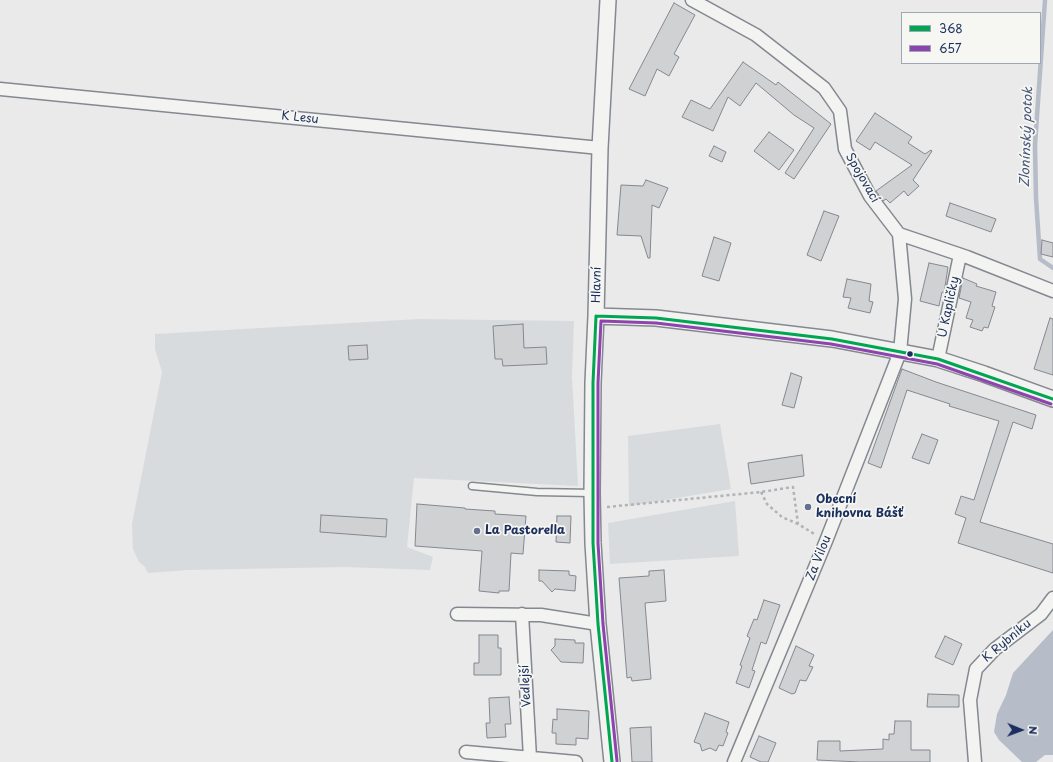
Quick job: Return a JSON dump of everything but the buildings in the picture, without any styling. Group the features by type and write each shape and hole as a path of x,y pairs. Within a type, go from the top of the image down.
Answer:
{"street":[{"name":"Hlavní","path":"608,0 600,148 593,383 592,501 598,624 612,762"},
{"name":"Spojovací","path":"692,0 756,35 824,88 840,111 845,149 870,196 899,234"},
{"name":"K Lesu","path":"0,89 600,148"},
{"path":"900,352 905,299 899,234 960,255 1053,291"},
{"name":"U Kapličky","path":"938,359 960,255"},
{"path":"596,316 656,318 832,339 938,359 1053,399"},
{"name":"Za Vilou","path":"734,762 826,541 900,352"},
{"name":"K Rybníku","path":"975,762 970,700 976,669 995,649 1041,614 1053,598"},
{"path":"457,614 541,615 598,624"},
{"name":"Vedlejší","path":"522,614 530,758"},
{"path":"466,752 576,762"}],"lane":[{"path":"472,486 537,492 592,501"}],"path":[{"path":"592,501 761,492 793,487 798,524"},
{"path":"761,492 766,504 782,518 798,524 826,541"}],"shaded area":[{"path":"419,319 574,321 572,377 578,486 414,478 407,547 433,557 430,570 345,567 188,570 148,573 145,567 139,562 133,549 132,524 162,372 155,349 155,334"},
{"path":"720,424 731,489 629,506 628,436"},
{"path":"735,501 739,556 610,564 608,523"},
{"path":"1053,630 1053,755 1045,755 1036,762 1022,762 999,740 994,732 997,714 1006,695 1013,673"}],"waterway":[{"name":"Zlonínský potok","path":"1041,58 1045,0"},
{"name":"Zlonínský potok","path":"1041,64 1035,145 1036,198 1040,259 1053,268"}],"transit line":[{"name":"368","path":"596,316 656,318 832,339 938,359 1053,399"},
{"name":"368","path":"596,316 593,383 593,543 598,624 612,762"},
{"name":"657","path":"617,761 603,624 598,543 598,383 601,321 656,323 831,344 937,364 1051,404"}],"place":[{"name":"Obecní knihovna Bášť","path":"808,507"},
{"name":"La Pastorella","path":"477,531"}]}
